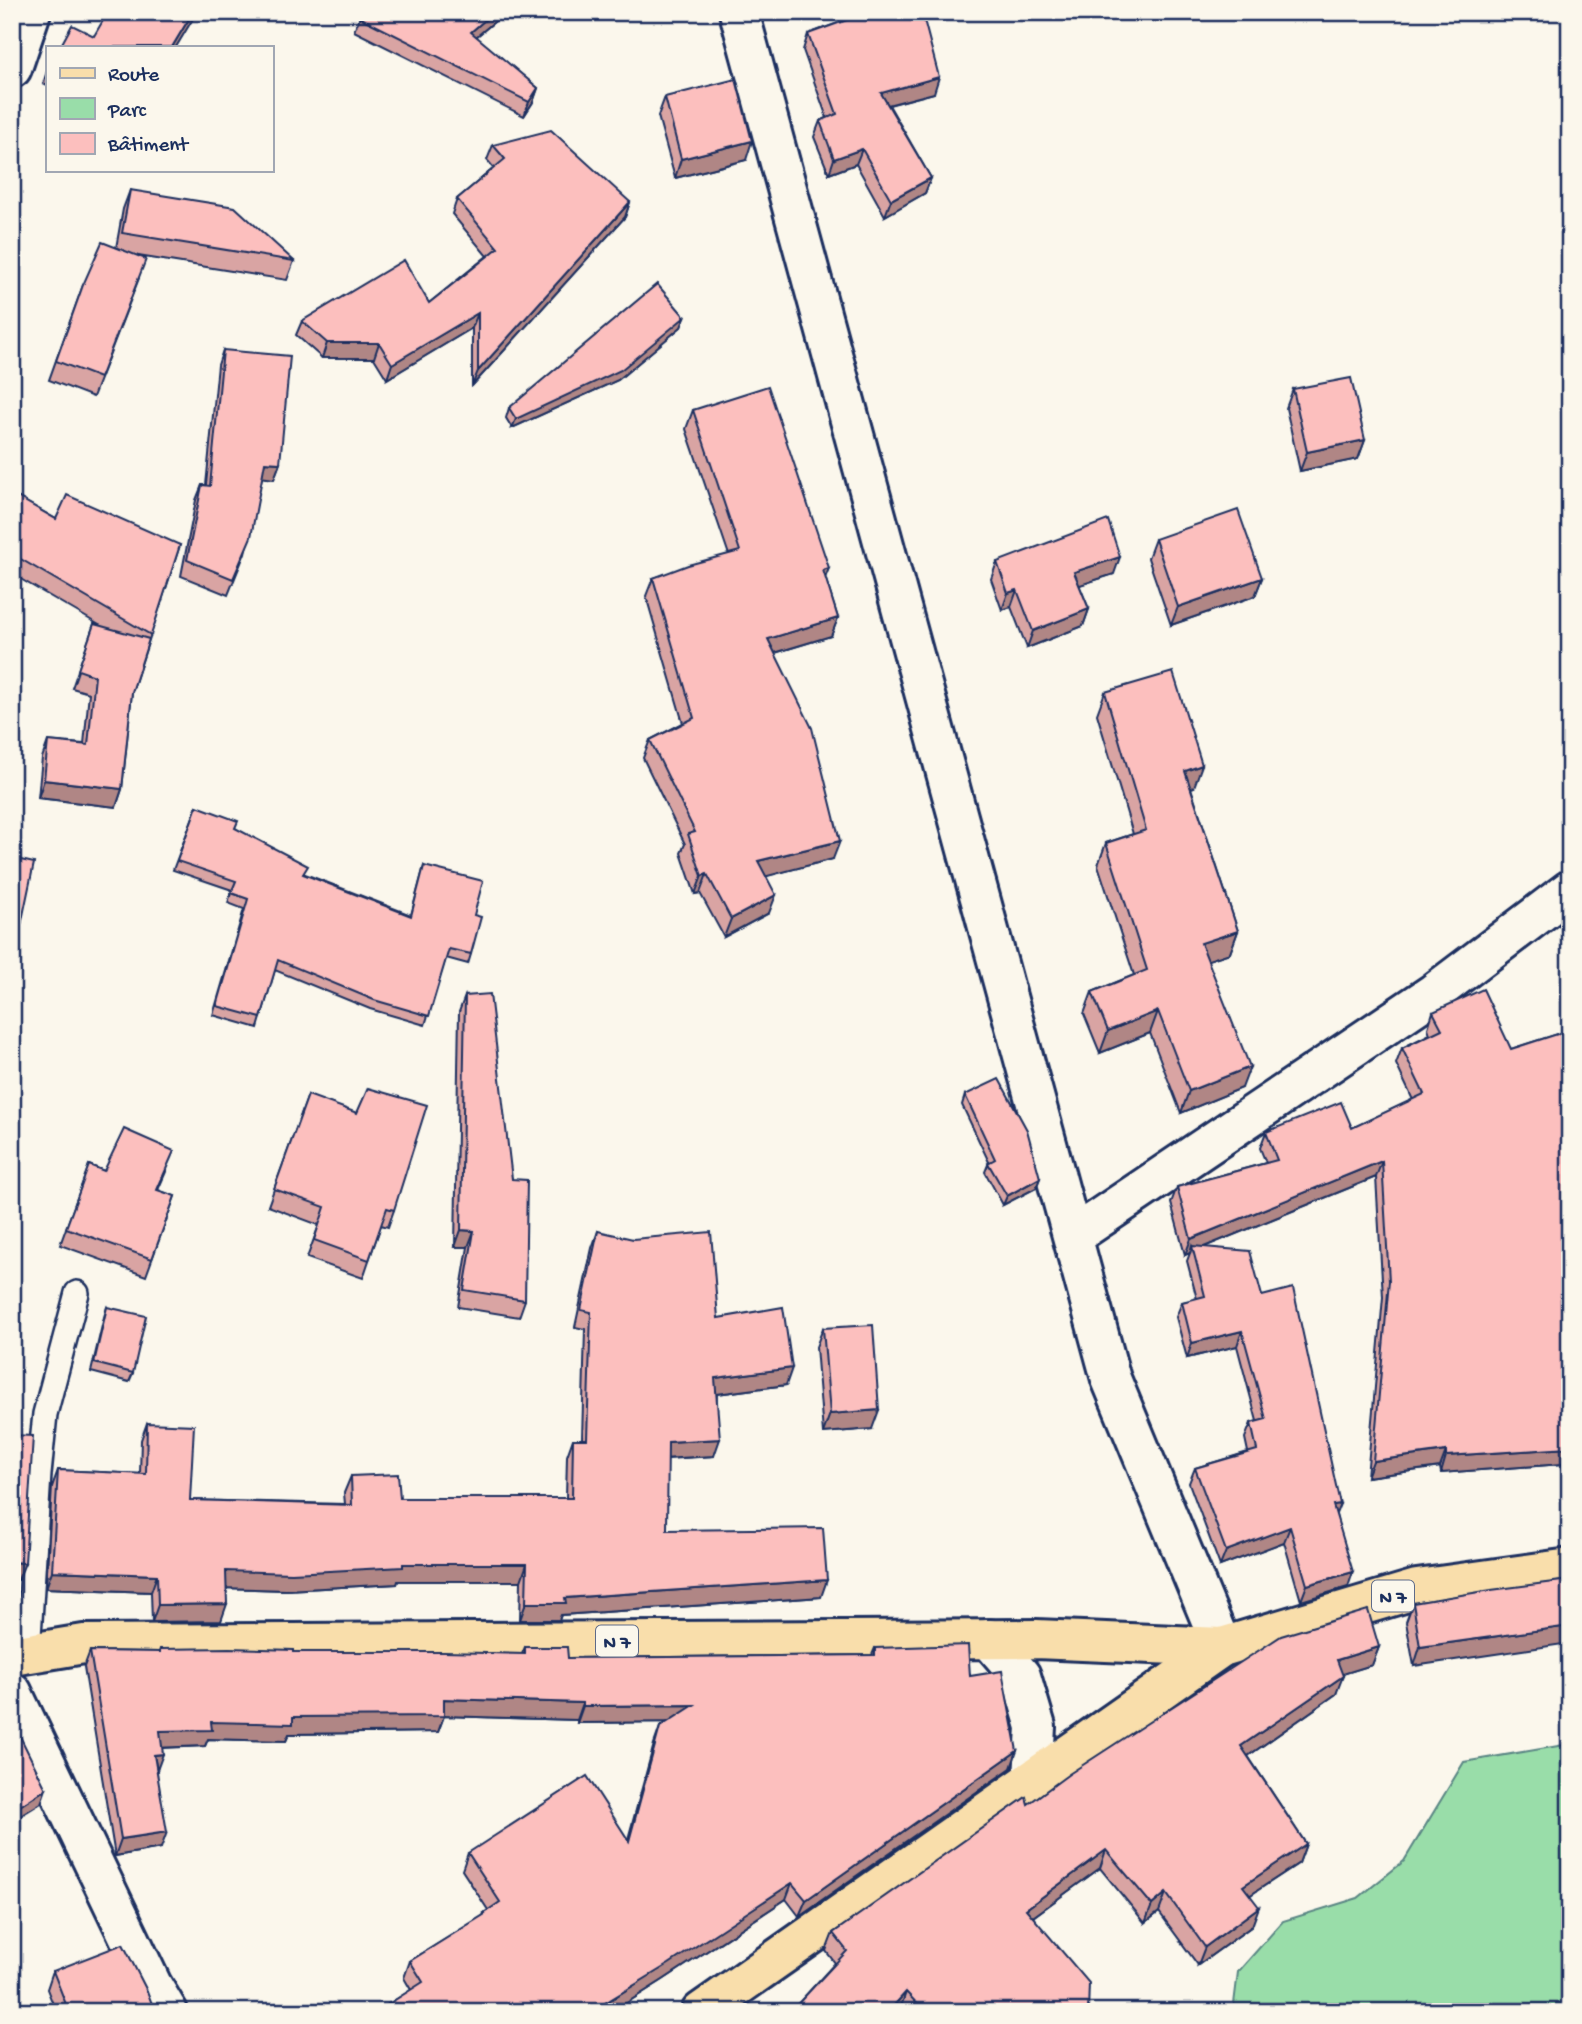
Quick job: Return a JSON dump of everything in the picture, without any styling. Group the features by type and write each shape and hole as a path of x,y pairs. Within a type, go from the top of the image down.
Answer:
{"main road":[{"name":"N 7","path":"701,2012 731,2000 1033,1778 1222,1647 1417,1589 1570,1568"},
{"name":"N 7","path":"20,1655 84,1644 1036,1639 1222,1647"}],"street":[{"path":"12,68 31,12"},
{"path":"739,12 1111,1379 1222,1647"},
{"path":"1073,1236 1434,993 1570,890"},
{"path":"989,1639 1021,1676 1036,1727 1033,1778"},
{"path":"12,1692 152,1984 168,2012"}],"lane":[{"path":"20,1655 45,1414 77,1293"}],"green space":[{"path":"1570,1744 1570,2012 1233,2012 1238,1972 1283,1921 1358,1898 1404,1861 1464,1762"}],"building":[{"path":"108,12 193,12 173,46 61,46 72,25 94,36"},
{"path":"362,12 494,12 471,32 538,88 529,102 359,17"},
{"path":"854,12 922,12 939,77 881,93 931,178 891,200 862,149 834,159 820,121 837,114 808,34 855,17"},
{"path":"736,79 752,141 681,159 665,97"},
{"path":"551,130 630,202 478,371 478,313 392,364 379,343 327,343 302,321 404,260 429,303 498,248 457,199 505,159 493,145"},
{"path":"130,190 235,207 294,261 122,233"},
{"path":"102,242 146,259 100,378 56,361 83,285"},
{"path":"657,284 685,317 621,370 516,419 509,408"},
{"path":"223,350 290,356 280,463 265,462 251,537 233,579 187,560 202,485 210,486"},
{"path":"1351,378 1365,440 1307,452 1293,389"},
{"path":"768,386 829,568 823,570 838,618 768,639 812,728 840,841 758,861 776,895 731,919 707,874 702,876 688,834 695,832 650,740 694,718 653,578 740,551 693,410"},
{"path":"12,494 56,519 67,495 180,545 151,635 12,554"},
{"path":"1238,510 1262,578 1178,607 1155,539"},
{"path":"1108,520 1120,557 1074,572 1089,609 1033,631 1017,590 1008,593 997,562"},
{"path":"94,624 149,639 132,692 122,789 44,780 48,741 88,745 95,676 78,670"},
{"path":"1173,672 1202,765 1185,771 1238,931 1201,943 1250,1067 1189,1091 1158,1011 1108,1031 1092,992 1147,970 1106,843 1146,830 1105,692"},
{"path":"197,806 238,821 235,828 308,866 303,874 411,916 424,866 483,881 474,915 481,917 471,954 449,949 429,1016 374,1000 278,960 261,1018 217,1006 248,899 231,893 236,881 177,861"},
{"path":"12,858 34,863 19,935 12,934"},
{"path":"1483,989 1511,1049 1570,1030 1570,1459 1568,1448 1446,1456 1446,1451 1373,1461 1389,1281 1382,1161 1191,1239 1177,1187 1277,1160 1266,1132 1341,1102 1352,1128 1424,1094 1402,1048 1442,1029 1433,1012"},
{"path":"490,994 512,1179 527,1180 525,1300 464,1290 474,1231 461,1230 465,996"},
{"path":"999,1079 1027,1130 1040,1178 1007,1196 988,1163 995,1159 965,1095"},
{"path":"368,1088 427,1105 394,1210 387,1208 369,1260 314,1240 325,1207 274,1189 308,1095 357,1113"},
{"path":"124,1129 174,1151 157,1190 175,1196 152,1259 66,1228 89,1165 104,1171"},
{"path":"598,1231 633,1239 711,1232 718,1318 783,1307 792,1368 715,1378 720,1439 668,1442 667,1530 823,1528 827,1580 565,1598 566,1603 526,1603 527,1564 403,1564 403,1567 292,1573 226,1571 227,1604 158,1605 157,1575 52,1571 58,1470 146,1474 147,1423 194,1425 190,1500 352,1505 351,1476 398,1474 400,1498 572,1498 573,1439 587,1439 591,1312 581,1310"},
{"path":"1192,1246 1250,1251 1262,1296 1293,1288 1340,1504 1333,1505 1353,1572 1307,1585 1290,1527 1226,1551 1195,1468 1257,1450 1251,1423 1266,1419 1242,1331 1192,1343 1182,1302 1205,1296"},
{"path":"107,1307 146,1316 133,1373 94,1363"},
{"path":"873,1325 879,1410 830,1414 823,1328"},
{"path":"12,1435 33,1436 25,1563 12,1562"},
{"path":"1570,1580 1570,1626 1420,1647 1413,1603"},
{"path":"1368,1610 1379,1647 1337,1660 1343,1676 1241,1746 1306,1844 1243,1886 1259,1907 1205,1947 1166,1893 1152,1905 1106,1850 1026,1909 1089,1983 1088,2012 925,2012 906,1992 888,2012 795,2012 793,2009 847,1951 833,1933 1026,1797 1028,1804 1069,1774 1281,1636"},
{"path":"968,1645 970,1676 1002,1671 1017,1751 806,1900 792,1883 593,2012 392,2012 387,2005 423,1982 410,1961 500,1902 468,1853 587,1776 629,1841 660,1727 694,1705 583,1706 583,1703 444,1699 444,1716 293,1717 293,1724 211,1722 212,1730 160,1731 163,1754 154,1755 167,1832 121,1839 90,1651 160,1652 160,1649 229,1648 293,1652 525,1654 525,1647 567,1647 568,1658 875,1655 875,1648"},
{"path":"12,1720 46,1789 12,1811"},
{"path":"123,1944 155,2012 69,2012 53,1971"}]}
